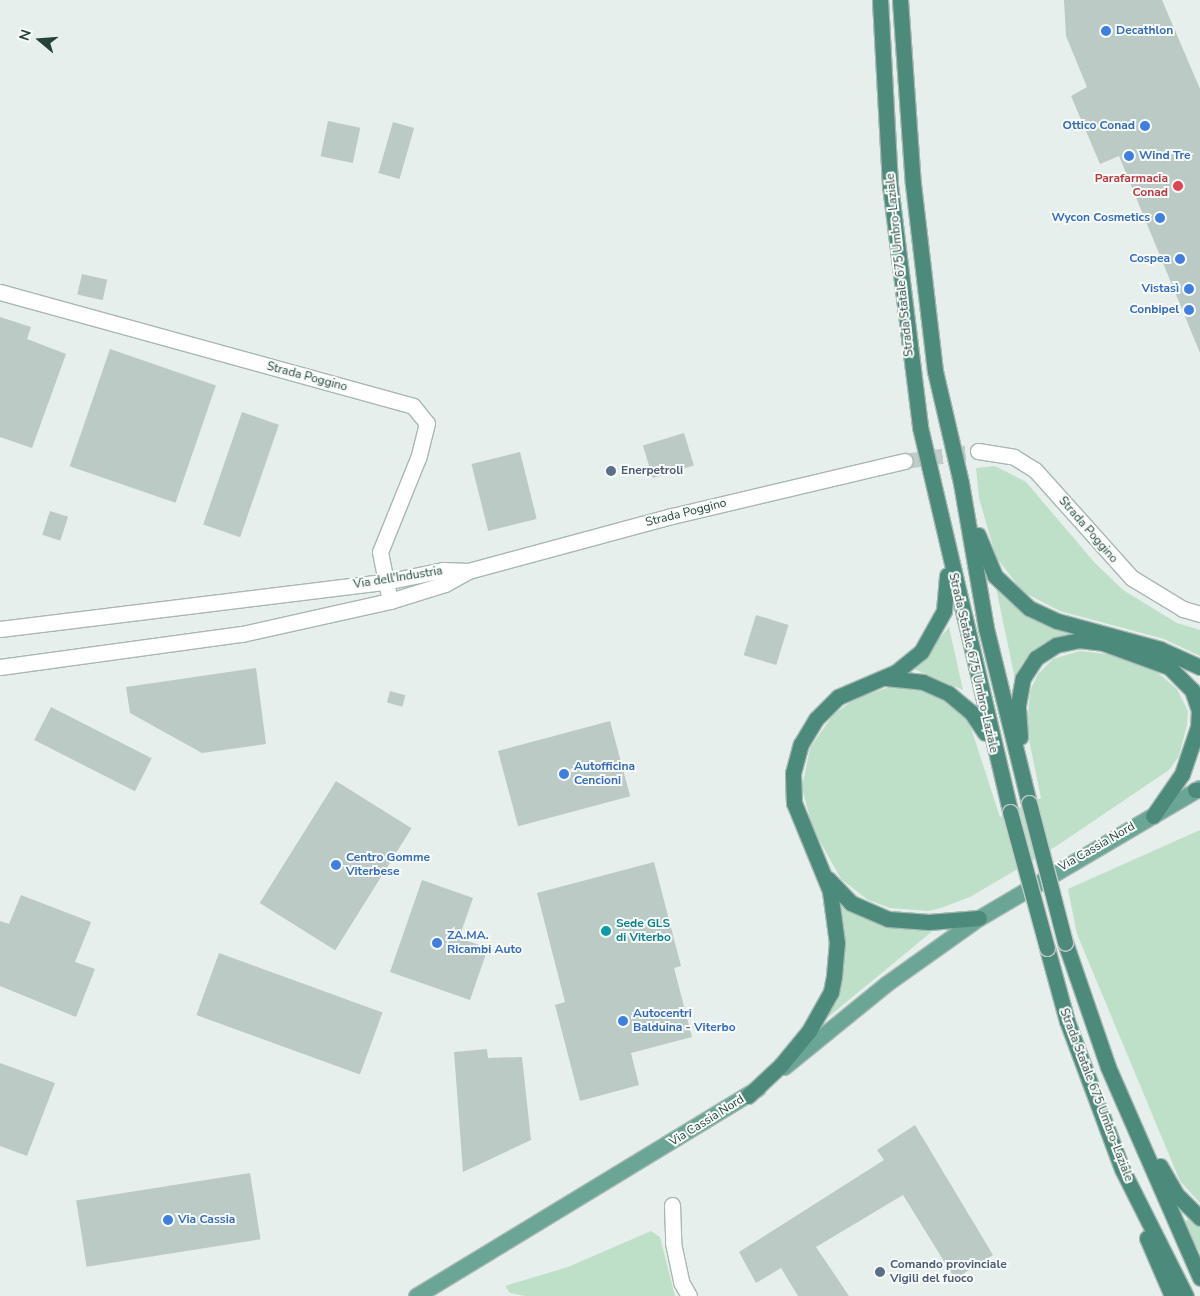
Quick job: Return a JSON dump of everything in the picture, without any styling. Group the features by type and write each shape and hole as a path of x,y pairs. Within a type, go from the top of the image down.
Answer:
{"highway":[{"name":"Strada Statale 675 Umbro-Laziale","path":"880,0 890,185 911,372 920,427 993,751 1066,1021 1122,1169 1186,1296"},
{"name":"Strada Statale 675 Umbro-Laziale","path":"900,0 926,317 961,483 986,628 1065,942 1108,1068 1200,1278"},
{"path":"748,1096 796,1048 831,992 837,943 834,908 824,874 794,803 796,758 808,731 826,708 852,689 882,678 921,652 939,626 947,596 946,565 920,427"},
{"path":"961,483 987,562 1017,599 1050,618 1160,649 1200,667"},
{"path":"1024,781 1018,705 1019,690 1028,668 1047,650 1067,642 1091,641 1118,646 1159,662 1178,674 1192,690 1200,710 1189,760 1153,816"},
{"path":"882,678 910,679 948,693 980,724 993,751"},
{"path":"824,874 851,902 888,919 929,922 979,918"},
{"path":"1108,1068 1168,1180 1200,1218"},
{"path":"1122,1169 1172,1296"}],"main road":[{"name":"Via Cassia Nord","path":"416,1296 748,1096 886,984 979,918 1198,789"}],"street":[{"name":"Strada Poggino","path":"0,292 413,406 427,423 418,458 380,552 390,601"},
{"name":"Strada Poggino","path":"978,451 1014,457 1035,470 1132,578 1183,610 1200,614"},
{"name":"Strada Poggino","path":"468,571 672,516 905,461"},
{"name":"Via dell'Industria","path":"0,629 385,582 443,570 468,571"},
{"name":"Via dell'Industria","path":"0,667 242,634 390,601 445,584 468,571"},
{"path":"672,1205 673,1243 681,1282 689,1296"}],"green space":[{"path":"995,466 1026,482 1095,563 1123,590 1177,623 1200,630 1200,656 1164,639 1060,611 1023,592 996,557 979,498 976,468"},
{"path":"996,588 1026,614 1079,633 1043,643 1022,663 1015,679"},
{"path":"949,627 963,690 914,669"},
{"path":"1080,651 1116,655 1150,666 1177,689 1188,711 1187,725 1179,756 1169,770 1055,847 970,897 941,908 929,911 890,908 868,900 841,879 813,829 802,788 810,748 833,715 856,698 896,685 921,689 944,700 966,717 1000,817 1041,798 1027,730 1030,691 1038,674 1053,659"},
{"path":"1200,830 1200,1203 1180,1181 1077,934 1068,889"},
{"path":"836,900 859,916 886,927 935,929 821,1023 843,943"},
{"path":"1188,1219 1200,1227 1200,1253 1183,1224"},
{"path":"651,1231 660,1237 675,1296 525,1296 510,1293 505,1286 568,1267"}],"building":[{"name":"Cospea","path":"1064,0 1162,0 1200,89 1200,353 1119,156 1100,164 1071,96 1087,87 1066,36"},
{"path":"328,121 360,128 353,163 321,156"},
{"path":"393,122 414,128 400,179 378,173"},
{"path":"82,274 107,280 103,300 77,294"},
{"path":"0,317 31,327 27,339 66,354 32,448 0,437"},
{"path":"110,349 216,385 176,503 70,466"},
{"path":"242,412 279,425 240,537 203,525"},
{"path":"684,433 694,466 653,478 643,446"},
{"path":"520,452 537,519 488,531 471,464"},
{"path":"50,511 68,517 60,541 42,535"},
{"path":"756,615 789,625 776,665 744,655"},
{"path":"256,668 266,744 202,753 130,713 126,687"},
{"path":"390,691 405,695 402,707 387,703"},
{"path":"51,707 152,758 135,791 34,740"},
{"name":"Autofficina Cencioni","path":"610,721 630,796 518,826 498,751"},
{"name":"Centro Gomme Viterbese","path":"336,781 411,828 335,950 260,903"},
{"path":"654,862 681,966 674,968 692,1037 631,1053 639,1085 580,1101 555,1005 565,1002 537,893"},
{"name":"ZA.MA. Ricambi Auto","path":"422,880 473,898 459,938 488,948 470,1000 390,972"},
{"path":"21,895 91,922 75,962 95,969 76,1017 0,986 0,921 9,924"},
{"path":"219,953 383,1013 360,1075 196,1015"},
{"path":"487,1049 488,1058 522,1057 531,1140 463,1172 454,1052"},
{"path":"0,1063 55,1083 27,1156 0,1146"},
{"path":"915,1125 993,1255 955,1279 903,1195 816,1247 849,1296 798,1296 781,1268 756,1283 739,1252 884,1160 877,1150"},
{"name":"Via Cassia","path":"250,1173 260,1239 87,1267 76,1201"}],"tunnel":[{"path":"905,461 978,451"}],"place":[{"name":"Decathlon","path":"1106,31"},
{"name":"Ottico Conad","path":"1145,126"},
{"name":"Wind Tre","path":"1129,156"},
{"name":"Parafarmacia Conad","path":"1178,186"},
{"name":"Wycon Cosmetics","path":"1160,218"},
{"name":"Cospea","path":"1180,259"},
{"name":"Vistasì","path":"1189,289"},
{"name":"Conbipel","path":"1189,310"},
{"name":"Enerpetroli","path":"611,471"},
{"name":"Autofficina Cencioni","path":"564,774"},
{"name":"Centro Gomme Viterbese","path":"336,865"},
{"name":"Sede GLS di Viterbo","path":"606,931"},
{"name":"ZA.MA. Ricambi Auto","path":"437,943"},
{"name":"Autocentri Balduina - Viterbo","path":"623,1021"},
{"name":"Via Cassia","path":"168,1220"},
{"name":"Comando provinciale Vigili del fuoco","path":"880,1272"}]}
